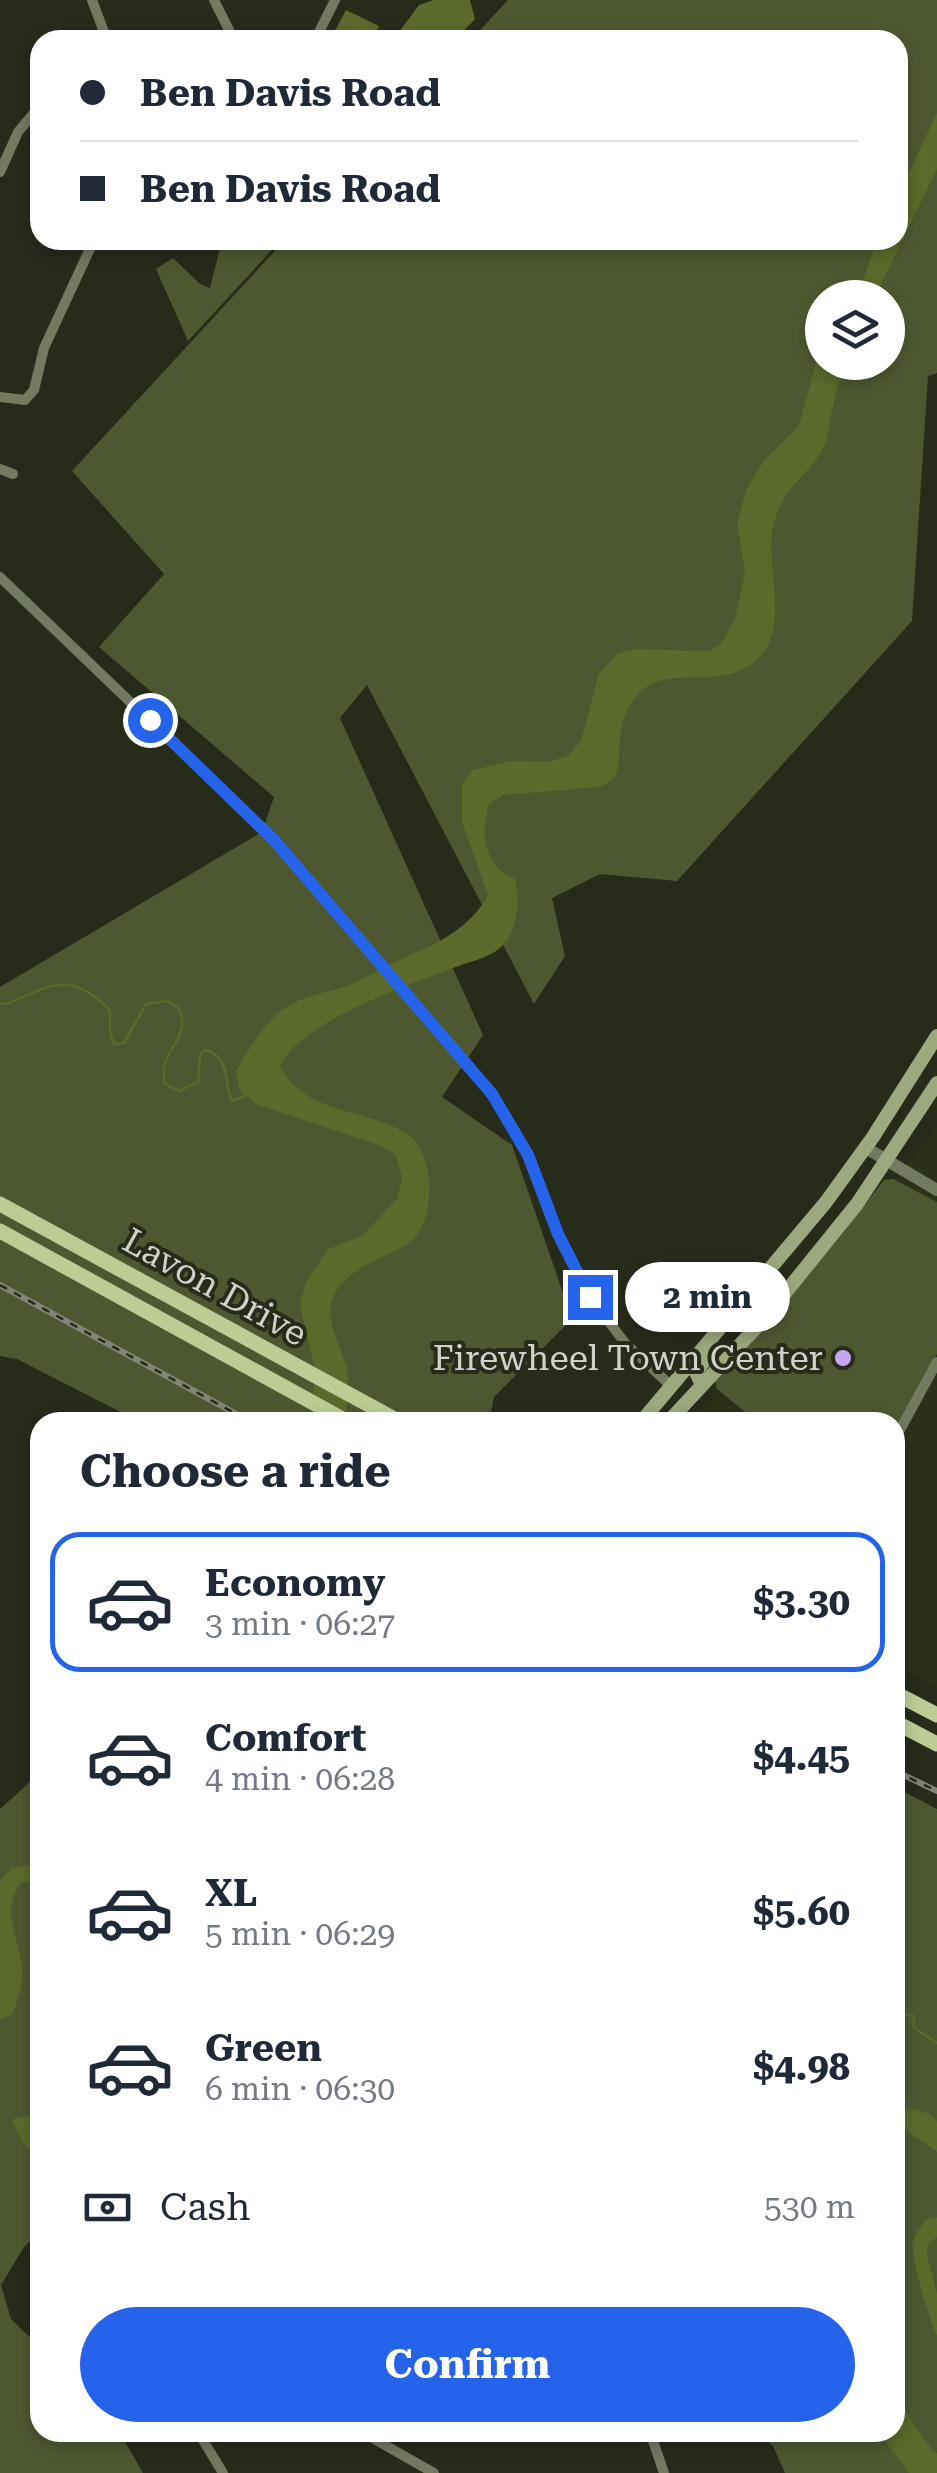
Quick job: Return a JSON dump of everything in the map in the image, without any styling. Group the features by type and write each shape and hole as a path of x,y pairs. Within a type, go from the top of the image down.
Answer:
{"main road":[{"path":"649,1412 781,1260 866,1148 937,1036"},
{"path":"677,1412 764,1319 857,1204 937,1083"},
{"name":"Lavon Drive","path":"0,1204 382,1412"},
{"name":"Lavon Drive","path":"0,1231 330,1412"},
{"path":"702,1385 696,1372 759,1296 781,1260"},
{"path":"905,1699 937,1715"},
{"path":"905,1727 937,1744"}],"street":[{"path":"92,0 103,30"},
{"path":"214,0 229,30"},
{"path":"320,30 334,0"},
{"path":"0,172 18,132 30,118"},
{"path":"0,398 25,400 34,390 44,348 89,250"},
{"path":"0,468 13,474"},
{"path":"0,576 274,840 492,1094 538,1176 570,1263 590,1297 626,1343 670,1385"},
{"path":"866,1148 937,1190"},
{"path":"905,1421 937,1362"},
{"path":"204,2442 223,2473"},
{"path":"380,2442 434,2473"},
{"path":"653,2442 664,2473"}],"shaded area":[{"path":"434,0 470,0 475,19 465,30 400,30 419,5"},
{"path":"508,0 937,0 937,373 928,376 912,621 677,881 600,874 552,898 565,956 534,1004 367,685 340,718 483,1035 442,1097 512,1145 572,1319 494,1397 491,1412 120,1412 17,1359 0,1356 0,987 262,832 274,797 99,647 164,574 72,471 276,250 908,250 908,30 480,30"},
{"path":"346,10 379,26 377,30 335,30"},
{"path":"937,113 937,169 908,229 908,175"},
{"path":"220,250 272,250 188,341 156,269 173,258 200,284 210,288"},
{"path":"874,250 898,250 883,280 863,280"},
{"path":"811,380 840,380 825,444 777,512 771,543 773,632 757,660 727,675 662,680 648,686 625,716 618,768 607,783 503,795 489,804 487,847 497,866 515,879 517,889 516,918 504,944 486,956 383,995 330,1021 290,1051 280,1067 305,1094 406,1133 422,1153 429,1183 426,1214 414,1238 361,1268 334,1295 330,1315 348,1377 346,1411 313,1412 314,1364 300,1304 306,1282 328,1249 362,1236 397,1199 402,1178 396,1155 382,1146 256,1104 240,1090 236,1072 263,1030 289,1005 353,984 431,945 457,930 479,908 488,895 462,822 462,784 473,770 511,761 548,762 568,756 581,741 599,673 617,654 636,649 709,651 721,644 735,619 745,572 737,523 747,488 764,461 799,426"},
{"name":"Firewheel Town Center","path":"937,1126 937,1688 905,1671 905,1412 698,1412 811,1294"},
{"name":"Firewheel Town Center","path":"893,1179 937,1202 937,1354 905,1413 745,1412 716,1388 715,1379 843,1233 884,1180"},
{"path":"30,1782 30,2241 1,2285 11,2319 30,2337 30,2442 125,2442 143,2473 0,2473 0,1809"},
{"path":"905,1792 937,1809 937,2473 785,2473 769,2442 905,2442"},
{"path":"30,1865 30,1883 22,1882 12,1902 22,1978 13,2014 0,2020 0,1881 12,1868"},
{"path":"905,2107 930,2114 937,2121 937,2152 906,2130"},
{"path":"30,2116 30,2149 12,2122"},
{"path":"937,2217 937,2237 928,2244 927,2255 937,2293 937,2336 913,2250 914,2239 925,2220"},
{"path":"905,2412 937,2454 937,2473 909,2473 886,2442 905,2442"}],"waterway":[{"path":"0,1003 61,985 84,990 110,1010 114,1044 124,1043 146,1004 168,1001 180,1010 182,1025 166,1059 165,1084 179,1091 198,1082 200,1055 205,1050 223,1064 232,1101 249,1094"},
{"path":"905,2014 914,2016 913,2027 937,2043"}],"railway":[{"path":"0,1285 233,1412"},
{"path":"905,1776 937,1791"}],"place":[{"name":"Firewheel Town Center","path":"843,1358"}],"route":[{"path":"150,720 274,840 492,1094 528,1155 570,1263 590,1297"}]}
